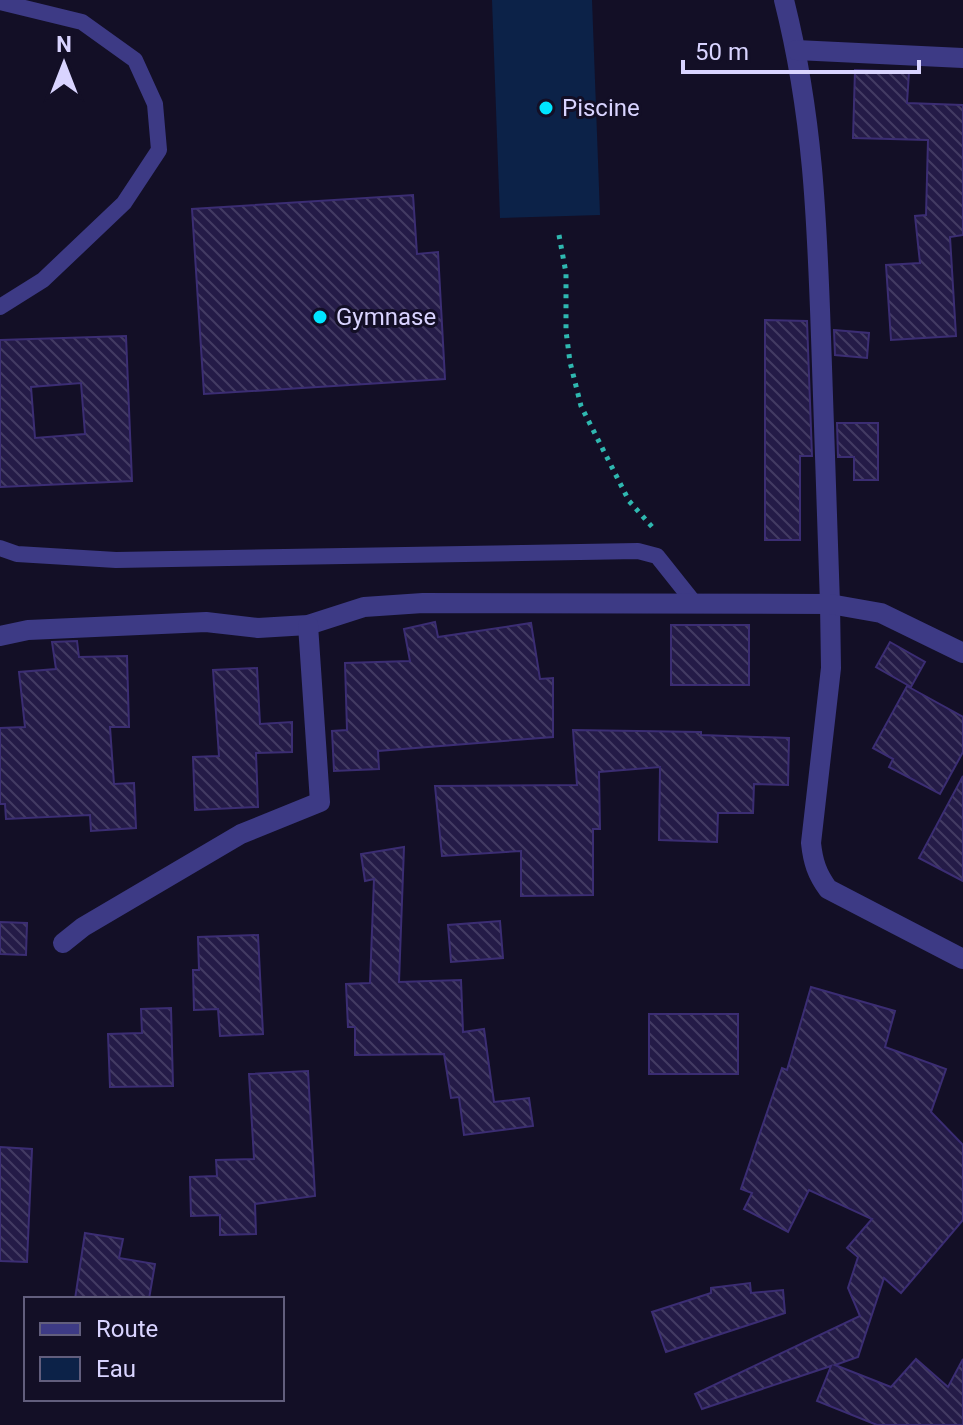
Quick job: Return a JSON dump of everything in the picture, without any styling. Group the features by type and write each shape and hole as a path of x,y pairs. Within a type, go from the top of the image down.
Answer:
{"street":[{"path":"784,0 810,133 816,210 830,604 831,668 811,843 817,874 828,889 963,959"},
{"path":"796,50 963,58"},
{"path":"0,636 28,630 206,622 258,628 308,625 364,607 423,603 830,604 881,613 963,653"},
{"path":"63,943 83,927 241,834 320,802 308,625"}],"lane":[{"path":"0,2 82,22 135,60 155,104 159,150 124,203 43,280 0,307"},
{"path":"0,548 17,554 116,560 638,551 657,556 696,605"}],"path":[{"path":"559,235 566,273 568,346 581,406 629,501 660,536"}],"water":[{"name":"Piscine","path":"492,0 592,0 600,215 500,218"}],"building":[{"path":"855,70 909,72 907,103 963,105 963,235 950,237 956,336 891,340 886,265 920,263 915,216 926,215 928,140 853,138"},
{"name":"Gymnase","path":"413,195 417,254 438,252 445,379 204,394 192,209"},
{"path":"765,320 807,321 812,456 800,456 800,540 765,540"},
{"path":"834,330 869,333 867,358 835,355"},
{"path":"126,336 132,481 0,487 0,340","holes":["81,383 85,434 35,438 31,387"]},
{"path":"837,423 878,423 878,480 854,480 854,457 838,457"},
{"path":"435,622 438,637 531,623 540,679 553,678 553,737 378,751 379,769 334,771 332,731 347,730 345,663 410,661 404,629"},
{"path":"671,625 749,625 749,685 671,685"},
{"path":"77,641 79,657 127,656 129,727 110,727 114,784 134,783 136,828 91,831 90,815 6,819 5,804 0,804 0,728 25,727 19,672 56,669 52,642"},
{"path":"890,642 925,662 911,687 876,667"},
{"path":"257,668 260,724 292,722 292,752 256,753 258,807 195,810 193,757 219,756 213,670"},
{"path":"907,686 963,717 963,752 940,794 889,767 893,759 873,748"},
{"path":"573,730 701,732 701,735 789,738 788,785 754,784 753,813 718,813 717,842 659,840 660,767 599,772 600,829 593,829 593,895 521,896 521,851 442,856 435,786 577,785"},
{"path":"963,776 963,881 919,858"},
{"path":"404,847 399,982 461,980 463,1032 484,1029 494,1102 529,1098 533,1126 464,1135 459,1097 451,1098 444,1054 355,1055 355,1027 348,1027 346,984 370,983 374,879 365,881 361,854"},
{"path":"500,921 503,958 451,962 448,925"},
{"path":"0,922 27,923 26,955 0,954"},
{"path":"258,935 263,1034 220,1036 218,1009 194,1010 193,970 199,970 198,937"},
{"path":"811,987 895,1011 885,1047 946,1069 931,1112 963,1145 963,1220 901,1293 884,1278 858,1357 835,1365 891,1387 916,1359 948,1387 963,1359 963,1425 877,1425 817,1401 831,1366 702,1409 695,1394 860,1316 848,1288 858,1257 847,1248 872,1219 809,1190 788,1232 744,1209 752,1193 741,1189 782,1068 787,1070"},
{"path":"171,1008 173,1086 110,1087 108,1034 142,1033 141,1009"},
{"path":"649,1014 738,1014 738,1074 649,1074"},
{"path":"308,1071 315,1196 255,1204 256,1234 220,1235 220,1215 191,1216 190,1177 217,1176 216,1160 254,1159 249,1074"},
{"path":"0,1147 32,1149 27,1262 0,1261"},
{"path":"85,1233 123,1239 119,1258 155,1264 149,1297 75,1297"},
{"path":"750,1283 751,1293 783,1290 785,1313 666,1352 652,1312 711,1293 711,1288"}],"place":[{"name":"Piscine","path":"546,108"},
{"name":"Gymnase","path":"320,317"}]}
